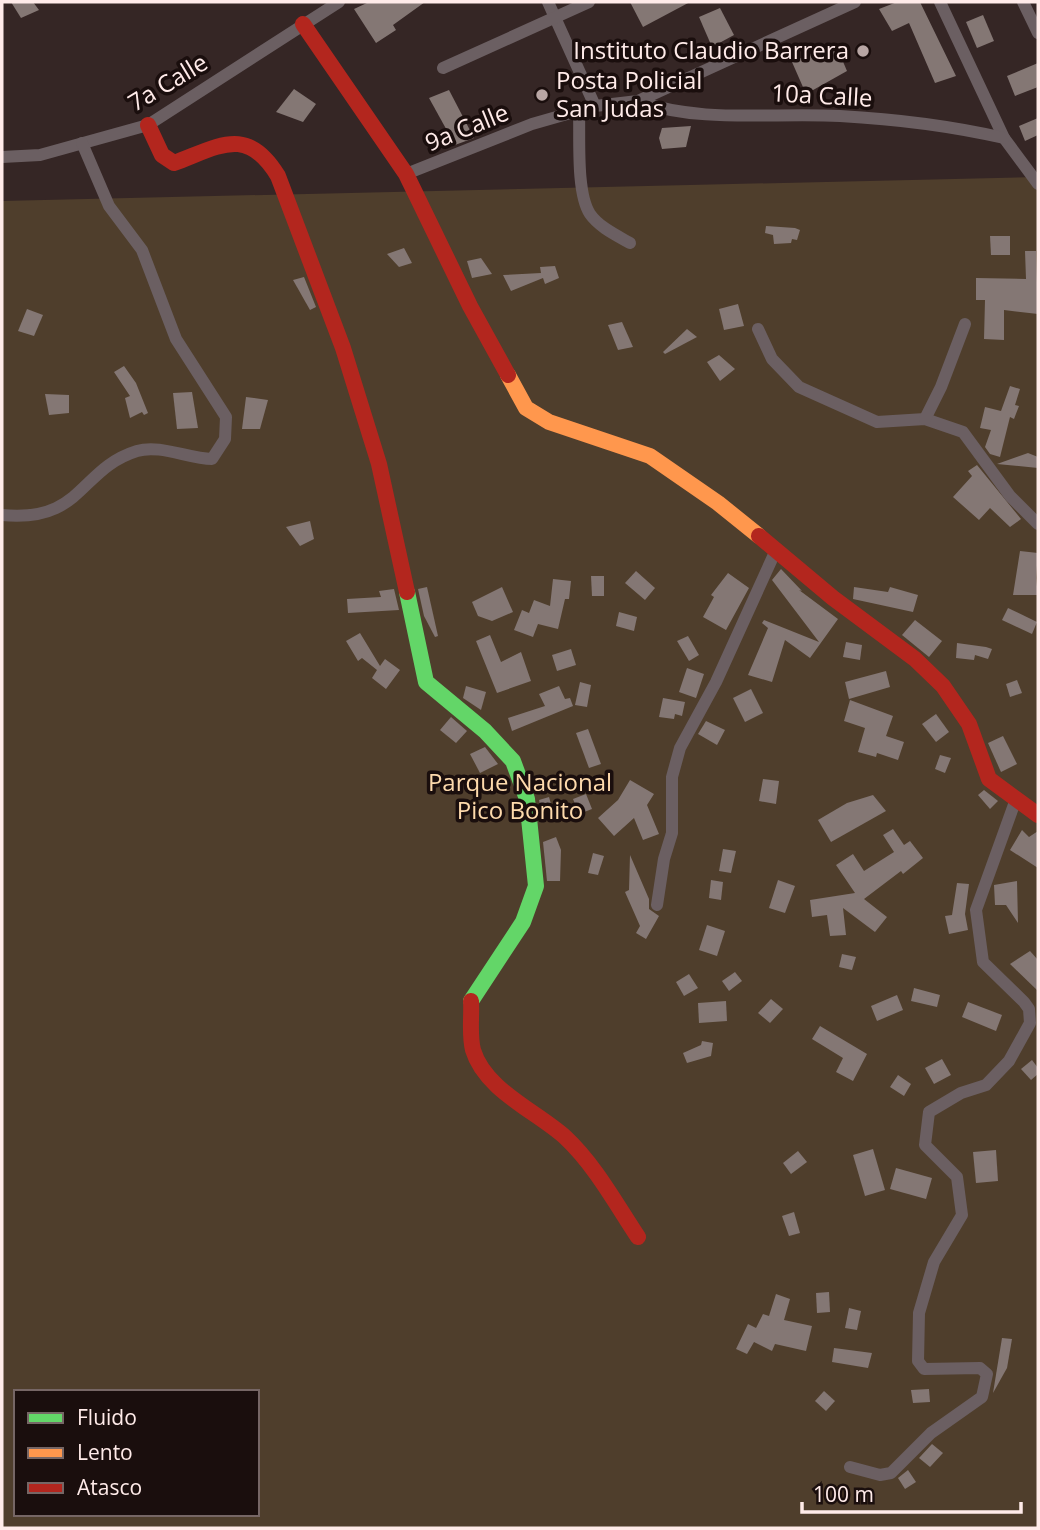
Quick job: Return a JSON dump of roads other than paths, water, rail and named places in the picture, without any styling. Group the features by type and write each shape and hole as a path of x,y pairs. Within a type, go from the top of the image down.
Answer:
{"street":[{"name":"7a Calle","path":"2,157 40,155 148,125 339,2"},
{"path":"548,2 595,106"},
{"path":"443,68 589,2"},
{"name":"9a Calle","path":"406,174 532,124 595,106 638,101 855,2"},
{"path":"940,2 1004,138 1038,184"},
{"path":"1023,2 1038,33"},
{"path":"303,24 406,174 470,306 526,408 549,422 650,456 718,503 915,659 943,686 969,724 989,779 1038,815"},
{"name":"10a Calle","path":"638,101 682,112 840,116 967,130 1004,138"},
{"path":"579,111 584,200 590,214 608,230 630,243"},
{"path":"148,125 162,155 174,163 231,142 249,143 267,154 278,176 342,348 379,464 426,681 485,731 513,761 527,799 536,886 523,922 471,1000 473,1049 483,1069 500,1087 566,1138 591,1167 638,1237"},
{"path":"2,515 40,514 59,509 116,459 141,449 212,459 225,439 226,417 176,339 142,250 109,206 82,143"},
{"path":"925,419 965,324"},
{"path":"758,329 772,359 799,387 877,422 925,419 963,432 1010,496 1038,524"},
{"path":"657,905 664,859 672,833 672,777 680,748 716,682 776,550"},
{"path":"850,1467 880,1475 891,1472 931,1433 972,1407 982,1397 988,1380 988,1374 980,1368 924,1369 918,1362 919,1313 930,1275 934,1262 962,1215 957,1177 925,1145 929,1112 961,1093 986,1084 1009,1061 1030,1023 1029,1009 1024,1002 984,962 976,910 1016,799"}],"place":[{"name":"Instituto Claudio Barrera","path":"863,51"},
{"name":"Posta Policial San Judas","path":"542,95"}],"park label":[{"name":"Parque Nacional Pico Bonito","path":"520,797"}]}
